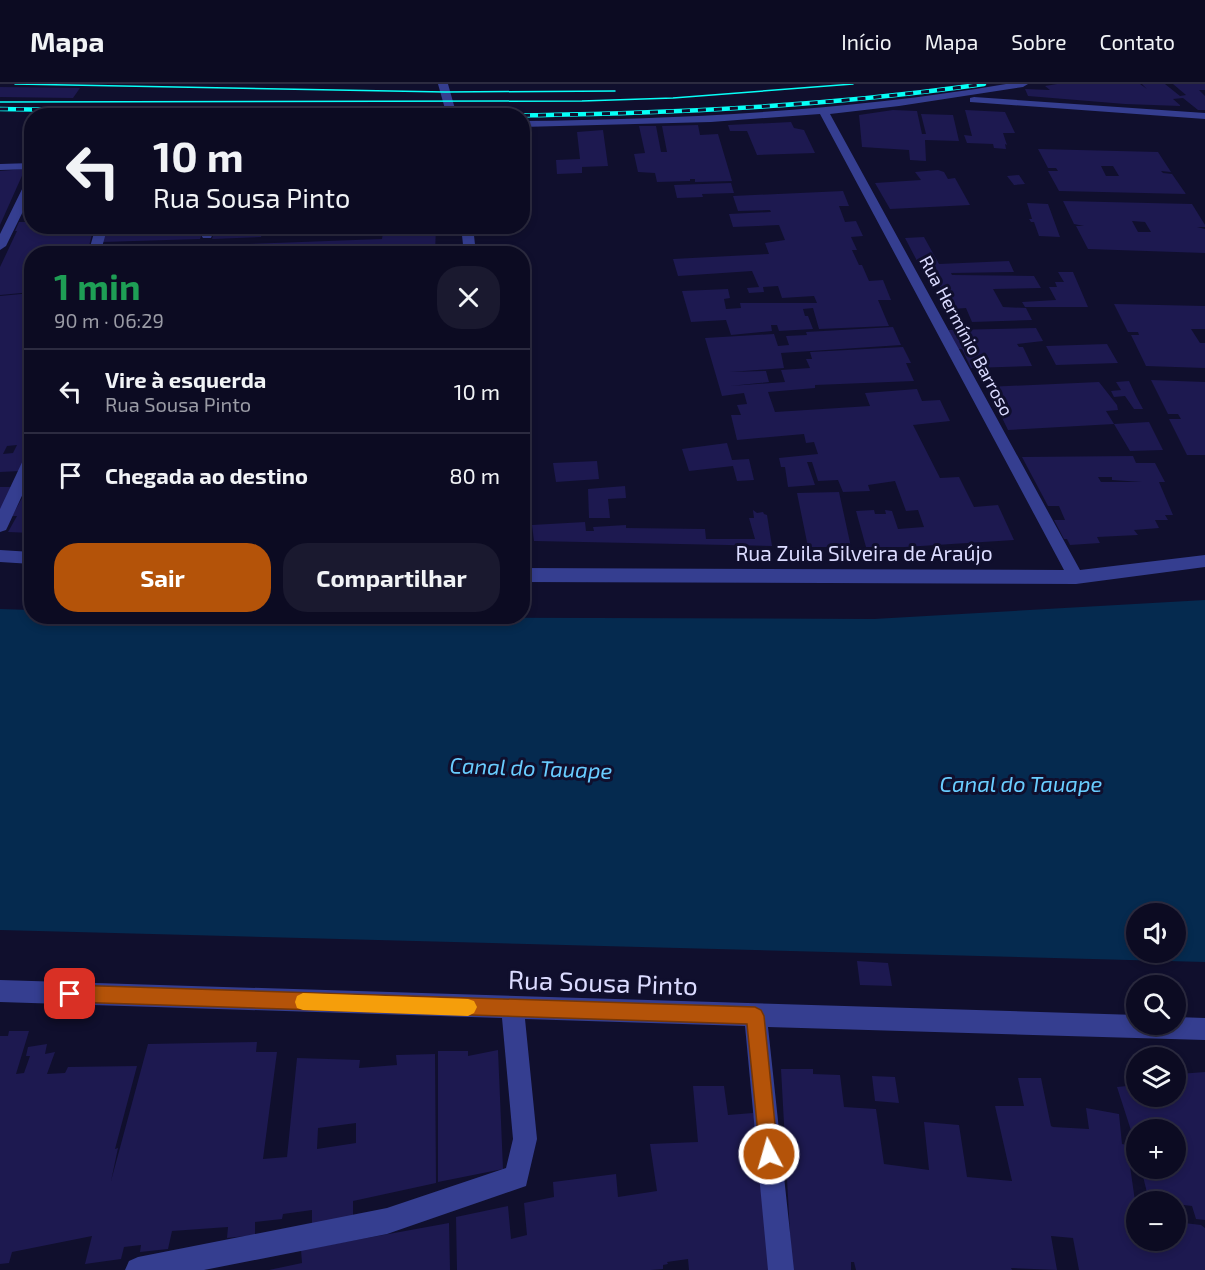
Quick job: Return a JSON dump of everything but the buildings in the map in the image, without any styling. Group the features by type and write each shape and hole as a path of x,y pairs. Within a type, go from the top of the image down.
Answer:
{"street":[{"path":"443,84 450,108"},
{"path":"530,124 652,123 824,112 946,98 1023,84"},
{"path":"946,98 1205,116"},
{"name":"Rua Hermínio Barroso","path":"824,112 1076,577"},
{"path":"0,167 24,166"},
{"path":"0,246 24,197"},
{"path":"0,526 24,474"},
{"path":"0,556 24,558"},
{"name":"Rua Zuila Silveira de Araújo","path":"530,575 1076,577 1205,561"},
{"name":"Rua Sousa Pinto","path":"0,992 1205,1029"},
{"path":"138,1270 387,1221 517,1177 525,1139 513,1009"},
{"path":"755,1016 781,1270"}],"water":[{"name":"Canal do Tauape","path":"1205,600 1205,962 1186,961 1186,903 1126,903 1126,960 0,930 0,609 24,610 24,624 530,624 530,618 874,619"}],"tram line":[{"path":"15,84 445,92 615,91"},
{"path":"0,102 582,101 673,98 853,84"}],"railway":[{"path":"530,115 656,112 787,105 918,93 984,84"},
{"path":"0,109 24,109"}],"slow traffic":[{"path":"303,1002 468,1007"}],"route":[{"path":"70,994 755,1016 769,1154"}]}
